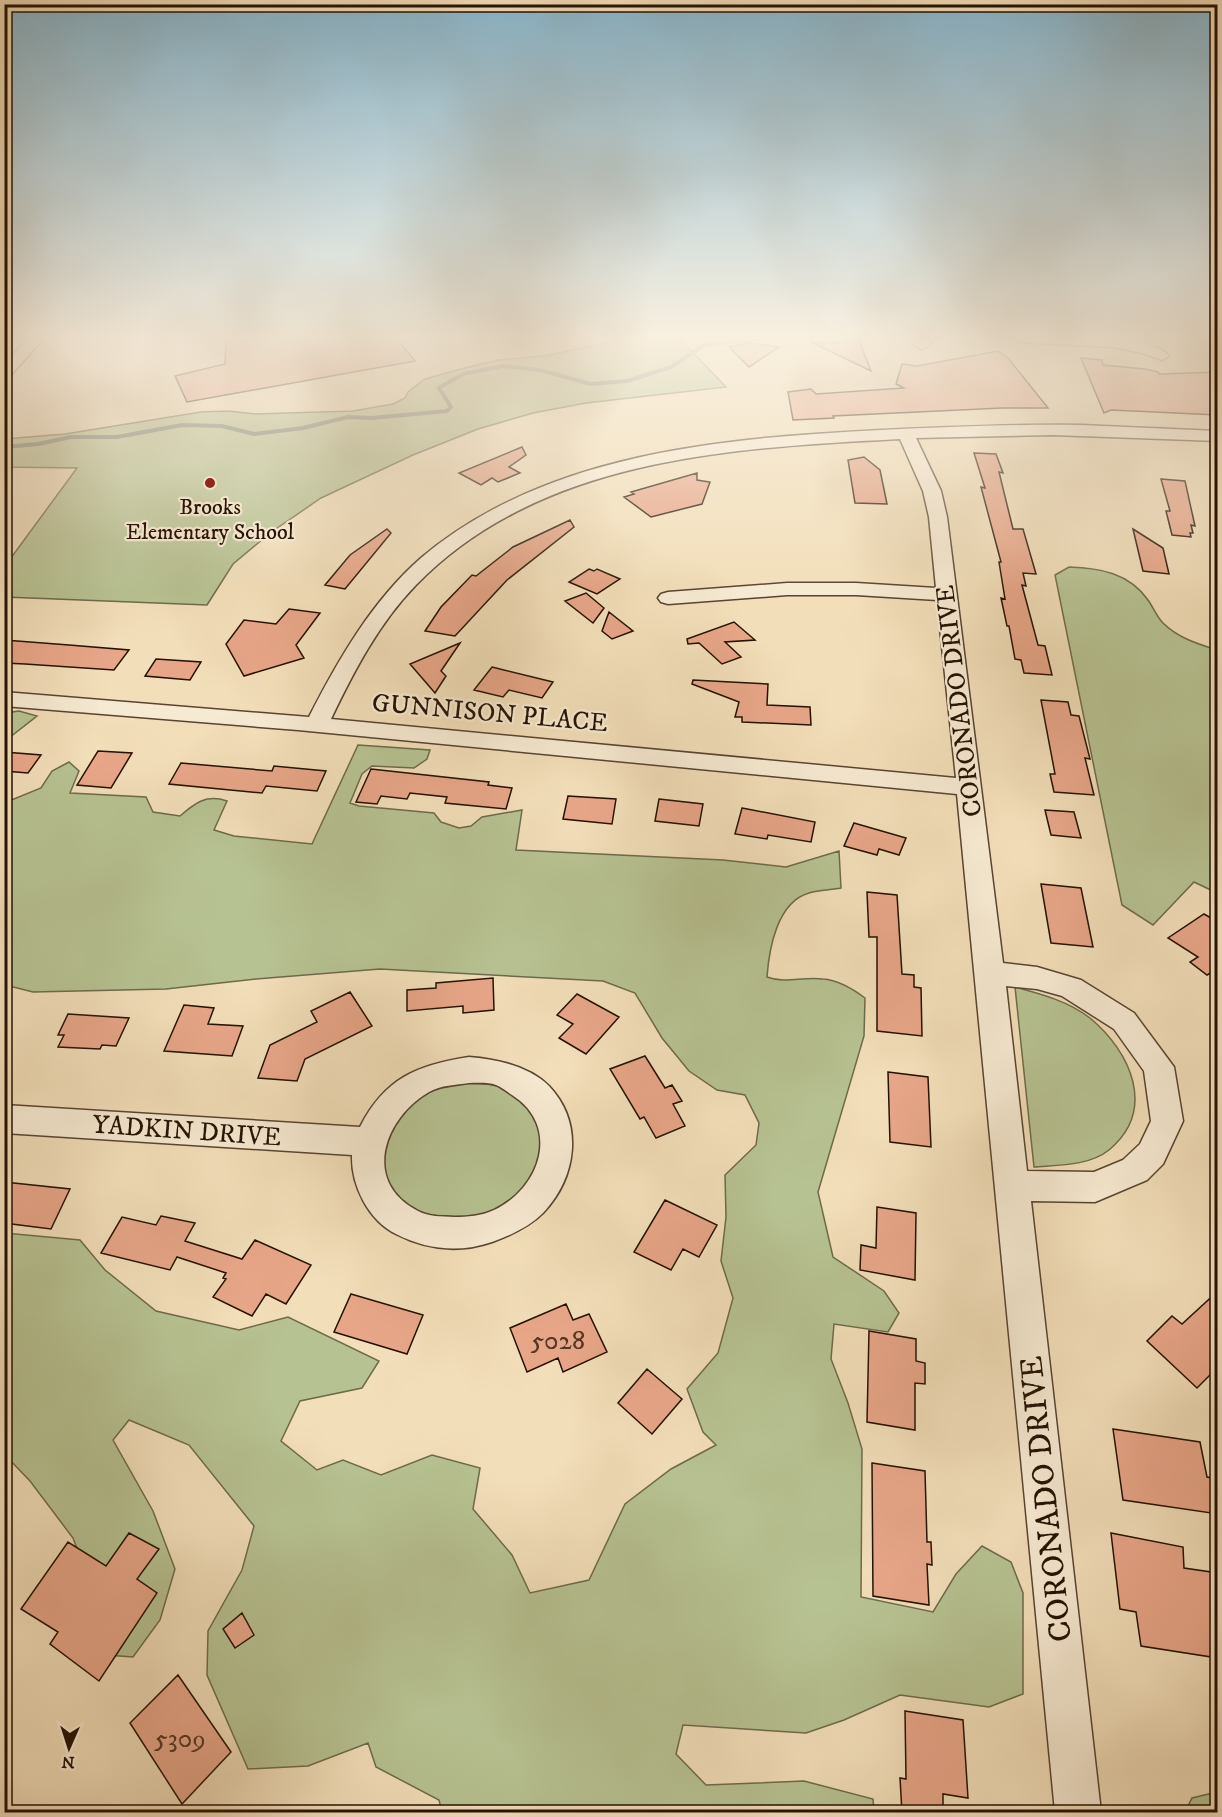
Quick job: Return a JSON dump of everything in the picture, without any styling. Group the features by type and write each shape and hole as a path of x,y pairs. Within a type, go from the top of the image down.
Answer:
{"street":[{"path":"317,725 349,662 375,621 413,579 447,547 503,513 551,490 599,473 688,452 768,442 999,430 1066,430 1213,436 1218,454"},
{"name":"CORONADO DRIVE","path":"906,434 932,490 938,518 990,973 1078,1812"},
{"path":"668,598 787,589 856,589 946,596"},
{"name":"GUNNISON PLACE","path":"4,699 317,725 969,787"},
{"path":"990,973 1037,978 1071,988 1124,1022 1159,1067 1167,1121 1152,1154 1135,1170 1095,1186 1011,1186"},
{"path":"469,1070 504,1075 535,1093 550,1113 558,1137 555,1164 539,1196 514,1218 486,1231 451,1235 421,1230 389,1210 372,1184 368,1164 370,1142 385,1111 405,1091 433,1076 469,1070"},
{"name":"YADKIN DRIVE","path":"4,1119 370,1142"}],"green space":[{"path":"134,423 499,423 413,455 321,498 270,533 233,564 207,605 5,597 5,566 77,468 5,467 5,439 65,434"},
{"path":"1069,567 1103,571 1123,578 1140,591 1161,621 1175,633 1217,650 1217,893 1194,882 1153,925 1122,905 1055,575"},
{"path":"19,711 37,716 5,741 5,713"},
{"path":"358,745 430,750 427,759 414,768 372,766 362,774 350,803 359,806 434,813 441,822 459,828 471,826 482,817 522,810 516,850 723,860 786,867 839,851 841,888 809,893 798,898 789,906 782,916 773,940 767,977 781,980 816,978 834,981 865,998 864,1036 818,1192 833,1257 884,1291 899,1313 888,1332 834,1324 831,1359 862,1449 861,1597 933,1612 956,1574 982,1546 1011,1562 1023,1593 1023,1694 989,1707 900,1695 844,1720 806,1733 683,1725 676,1754 706,1785 804,1781 873,1799 874,1812 442,1812 439,1800 376,1767 368,1743 308,1766 248,1769 207,1675 208,1631 242,1570 254,1526 189,1445 129,1420 113,1440 153,1511 175,1569 160,1620 133,1657 106,1655 101,1612 73,1538 30,1481 5,1455 5,1233 80,1240 105,1270 156,1311 239,1330 288,1317 379,1361 362,1388 300,1401 281,1441 317,1470 343,1460 381,1475 432,1455 480,1468 473,1509 512,1555 530,1593 589,1580 625,1504 671,1469 716,1445 703,1432 687,1389 718,1353 733,1298 721,1261 726,1217 725,1175 756,1145 759,1123 745,1095 717,1090 689,1071 662,1038 635,993 603,981 380,969 166,989 33,992 5,985 4,803 41,788 52,771 69,762 79,771 70,793 146,797 153,812 180,816 201,801 220,799 227,801 214,830 234,836 312,844"},
{"path":"1015,987 1054,999 1082,1012 1105,1032 1127,1064 1133,1082 1135,1100 1132,1117 1124,1134 1101,1155 1073,1164 1034,1167"},
{"path":"473,1080 501,1087 518,1097 525,1104 545,1137 532,1186 484,1218 425,1217 402,1202 387,1182 382,1158 388,1131 402,1109 423,1093 449,1083"},
{"path":"1217,1792 1217,1812 1185,1812 1192,1798"}],"building":[{"path":"522,447 526,455 509,467 520,473 498,482 492,478 481,485 459,473"},
{"path":"974,453 996,454 1003,473 999,472 1013,529 1023,529 1036,574 1023,573 1026,586 1022,585 1038,645 1045,646 1052,675 1024,673 1021,660 1015,659 1001,598 1005,599 999,562 1001,562 981,487 985,488"},
{"path":"864,457 880,470 887,504 855,503 848,460"},
{"path":"697,473 697,480 710,482 702,504 651,517 624,497 634,494 631,492"},
{"path":"1161,479 1185,481 1195,526 1191,525 1193,533 1190,533 1191,537 1172,535 1166,511 1170,511"},
{"path":"570,520 574,527 507,580 455,636 425,631 441,607 472,575 476,576 513,547"},
{"path":"387,529 391,533 345,589 325,585 350,555"},
{"path":"1133,529 1163,548 1169,574 1143,571"},
{"path":"589,569 594,571 597,569 620,579 597,594 569,582"},
{"path":"586,593 604,608 593,623 565,601"},
{"path":"289,609 320,613 296,645 304,658 244,676 226,644 244,620 276,624"},
{"path":"609,612 633,631 612,639 602,631"},
{"path":"734,622 755,640 725,642 741,657 722,664 699,643 688,644 687,639"},
{"path":"4,640 129,650 114,670 4,663"},
{"path":"460,643 441,671 446,676 435,693 410,664"},
{"path":"156,659 201,662 190,680 145,676"},
{"path":"492,667 553,682 542,698 509,690 503,697 474,690"},
{"path":"693,680 768,684 767,705 810,707 811,725 742,722 742,717 735,717 739,702 692,684"},
{"path":"1041,700 1068,702 1071,715 1079,716 1090,759 1085,758 1094,795 1054,792 1050,774 1055,774"},
{"path":"98,751 132,753 111,788 77,785"},
{"path":"4,752 41,755 28,773 4,771"},
{"path":"181,763 272,771 274,766 326,771 317,791 266,786 262,793 169,784"},
{"path":"371,769 489,782 488,785 512,788 506,809 445,803 447,797 410,793 407,799 381,796 377,804 356,802"},
{"path":"568,796 616,799 612,824 563,819"},
{"path":"659,799 703,804 699,826 655,821"},
{"path":"742,808 815,822 811,842 768,835 767,839 735,834"},
{"path":"1045,810 1074,812 1081,838 1051,835"},
{"path":"854,823 906,838 899,855 879,849 877,855 844,846"},
{"path":"1041,884 1081,888 1093,947 1051,943"},
{"path":"867,892 897,895 902,974 914,975 914,987 921,988 922,1036 877,1031 877,937 869,937"},
{"path":"1204,914 1218,922 1218,969 1207,975 1190,962 1198,957 1168,938"},
{"path":"493,978 494,1010 463,1013 463,1006 407,1011 407,990 436,988 436,983"},
{"path":"350,992 372,1026 305,1059 297,1081 258,1078 270,1045 317,1022 311,1011"},
{"path":"577,994 619,1017 586,1054 559,1038 573,1024 557,1015"},
{"path":"184,1005 214,1008 208,1024 243,1026 232,1056 164,1051"},
{"path":"68,1014 129,1018 116,1046 102,1045 100,1049 58,1047 64,1035 58,1035"},
{"path":"645,1056 665,1088 672,1085 682,1101 673,1104 685,1126 656,1138 644,1117 640,1119 610,1069"},
{"path":"888,1072 928,1077 931,1147 890,1142"},
{"path":"4,1182 70,1189 51,1229 4,1223"},
{"path":"665,1200 717,1225 699,1257 683,1249 671,1270 634,1252"},
{"path":"877,1207 916,1213 915,1280 860,1270 861,1245 876,1248"},
{"path":"161,1216 195,1223 185,1241 242,1259 255,1240 311,1265 286,1304 266,1294 252,1316 213,1297 226,1279 223,1278 226,1273 177,1257 170,1270 101,1253 122,1217 156,1225"},
{"path":"1218,1291 1218,1367 1197,1388 1147,1341 1172,1316 1182,1324"},
{"path":"351,1294 423,1315 407,1354 334,1332"},
{"path":"566,1304 573,1320 589,1314 607,1352 563,1372 558,1358 527,1372 510,1328"},
{"path":"869,1331 916,1339 916,1361 925,1363 925,1384 915,1383 915,1430 867,1422"},
{"path":"647,1369 682,1399 652,1434 618,1403"},
{"path":"1113,1429 1200,1442 1207,1477 1218,1479 1218,1514 1123,1500"},
{"path":"872,1463 925,1471 927,1542 931,1542 932,1565 927,1564 929,1605 873,1596"},
{"path":"129,1533 159,1549 137,1579 157,1593 99,1681 50,1644 58,1632 21,1609 68,1542 106,1566"},
{"path":"1111,1533 1183,1547 1184,1568 1218,1573 1218,1658 1141,1646 1136,1612 1120,1609"},
{"path":"242,1613 254,1635 235,1648 223,1629"},
{"path":"178,1675 231,1752 182,1804 130,1723"},
{"path":"905,1711 963,1720 968,1798 943,1794 943,1812 902,1812 900,1778 906,1779"}],"waterway":[{"path":"4,447 38,444 71,437 117,437 182,425 222,426 254,434 324,423"}],"place":[{"name":"Brooks Elementary School","path":"210,483"}]}
